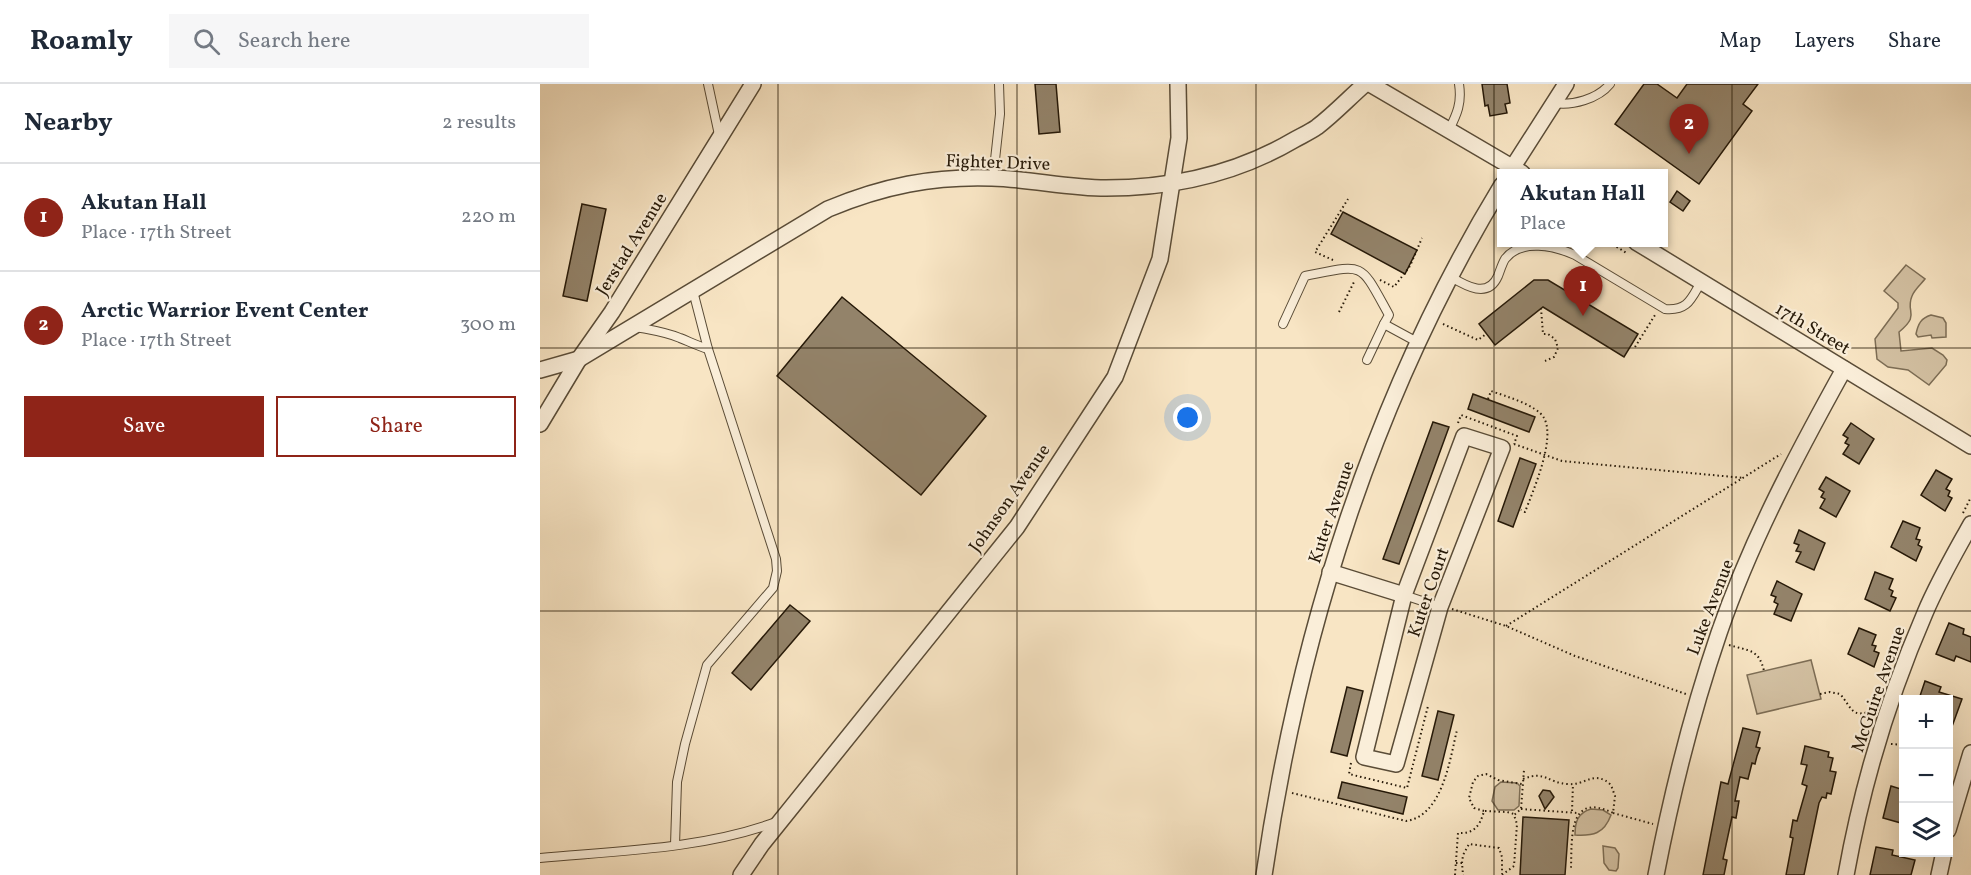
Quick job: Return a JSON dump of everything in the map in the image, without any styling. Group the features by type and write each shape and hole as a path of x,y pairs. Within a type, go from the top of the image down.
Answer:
{"street":[{"name":"Jerstad Avenue","path":"540,424 753,84"},
{"name":"Johnson Avenue","path":"741,875 780,821 1017,527 1115,377 1160,259 1179,138 1178,84"},
{"name":"Fighter Drive","path":"540,370 579,359 828,209 861,195 900,184 944,178 993,178 1103,188 1142,188 1204,178 1248,164 1275,151 1316,127 1365,84"},
{"path":"1370,84 1510,169"},
{"path":"1517,169 1552,103 1566,84"},
{"name":"Kuter Avenue","path":"1264,875 1288,731 1316,620 1351,508 1419,343 1450,277 1497,194"},
{"name":"17th Street","path":"1643,247 1971,446"},
{"name":"Luke Avenue","path":"1656,875 1670,802 1698,699 1720,631 1771,508 1844,369"},
{"name":"Kuter Court","path":"1464,436 1502,448 1440,607 1396,764 1364,757 1404,595 1464,436"},
{"name":"McGuire Avenue","path":"1846,875 1866,788 1891,704 1925,612 1971,524"},
{"name":"Kuter Court","path":"1330,573 1404,595"},
{"path":"1953,813 1971,753"},
{"path":"1939,875 1943,857"}],"lane":[{"path":"708,84 720,138"},
{"path":"993,178 1000,114 999,84"},
{"path":"1449,130 1459,109 1461,96 1459,84"},
{"path":"1552,103 1575,103 1590,98 1610,84"},
{"path":"1450,277 1475,289 1492,286 1497,280 1504,260 1515,251 1527,247"},
{"path":"1541,247 1562,249 1575,255 1665,309 1676,310 1683,307 1701,282"},
{"path":"1283,324 1305,276 1349,268 1359,270 1369,279 1389,315 1367,360"},
{"path":"675,845 677,782 707,665 773,588 777,572 776,559 708,349 693,291"},
{"path":"1384,324 1419,343"},
{"path":"634,327 662,332 708,349"},
{"path":"1404,595 1440,607"},
{"path":"540,858 675,845 751,832 780,821"}],"path":[{"path":"1337,262 1315,252 1348,199"},
{"path":"1376,278 1394,287 1410,266 1422,238"},
{"path":"1339,312 1359,270"},
{"path":"1541,308 1543,334 1552,336 1558,348 1554,357 1545,361"},
{"path":"1488,399 1491,391 1521,402 1544,417 1546,456 1525,512 1521,510"},
{"path":"1514,444 1562,461 1744,478"},
{"path":"1506,626 1782,454 1799,451"},
{"path":"1440,607 1506,626 1575,656 1698,699"},
{"path":"1724,651 1726,644 1755,652 1761,660 1764,671"},
{"path":"1820,694 1830,692 1840,694 1848,708 1857,714 1864,714 1891,704"},
{"path":"1287,792 1412,821 1426,811 1444,782 1457,730"},
{"path":"1349,774 1352,763"},
{"path":"1521,809 1524,770"},
{"path":"1514,814 1474,808 1468,798 1473,782 1478,776 1486,774 1498,780 1522,784"},
{"path":"1523,779 1541,775 1558,783 1573,784 1591,778 1608,782 1614,790 1613,813"},
{"path":"1572,813 1573,784"},
{"path":"1571,868 1574,824 1578,813 1583,809 1595,807 1653,824"},
{"path":"1514,814 1521,809 1578,813"},
{"path":"1455,875 1458,833 1468,833 1474,830 1482,820 1484,811"},
{"path":"1502,874 1514,866 1516,824 1514,814"},
{"path":"1462,875 1463,855 1469,844 1499,848 1502,874"},
{"path":"1456,863 1462,863"}],"shaded area":[{"path":"1906,265 1925,279 1912,296 1911,317 1899,332 1901,351 1932,348 1947,360 1946,365 1929,385 1908,370 1888,367 1877,359 1875,339 1898,308 1898,303 1884,291"},
{"path":"1931,315 1943,318 1946,323 1946,337 1932,338 1931,335 1918,337 1916,334 1919,324"},
{"path":"1811,660 1821,699 1757,714 1747,675"},
{"path":"1501,782 1517,783 1520,786 1519,806 1514,810 1498,810 1492,801 1495,787"},
{"path":"1591,809 1603,810 1611,815 1601,830 1587,835 1575,835 1578,819"},
{"path":"1603,846 1615,848 1619,854 1616,871 1609,870 1604,863"}],"building":[{"path":"1035,84 1056,84 1060,132 1039,134"},
{"path":"1482,84 1507,84 1510,103 1505,104 1507,113 1490,116 1488,105 1485,106"},
{"path":"1644,84 1657,84 1677,98 1687,84 1758,84 1743,104 1752,111 1699,184 1615,124"},
{"path":"1677,191 1690,201 1683,211 1670,202"},
{"path":"582,204 606,209 587,301 563,296"},
{"path":"1343,212 1417,250 1405,274 1331,234"},
{"path":"1534,280 1548,280 1638,334 1624,357 1543,307 1495,345 1479,324"},
{"path":"842,297 986,416 921,495 777,376"},
{"path":"1473,394 1535,417 1529,432 1468,409"},
{"path":"1433,422 1449,427 1399,564 1383,559"},
{"path":"1851,423 1874,439 1859,464 1843,454 1849,445 1845,443 1848,438 1843,435"},
{"path":"1520,458 1536,464 1513,527 1498,521"},
{"path":"1936,470 1952,479 1946,489 1950,491 1948,496 1952,498 1945,511 1921,495"},
{"path":"1826,477 1850,491 1836,517 1820,508 1825,499 1821,497 1824,492 1819,489"},
{"path":"1903,521 1920,528 1916,539 1920,540 1918,545 1922,547 1916,561 1891,547"},
{"path":"1799,530 1825,543 1814,570 1796,562 1801,552 1796,551 1799,545 1794,543"},
{"path":"1875,572 1893,579 1889,589 1893,591 1891,596 1896,598 1890,611 1865,599"},
{"path":"1777,581 1802,594 1791,621 1774,614 1778,604 1774,602 1776,597 1771,595"},
{"path":"790,605 810,621 751,690 732,673"},
{"path":"1949,623 1964,629 1963,634 1971,637 1971,662 1956,656 1954,661 1936,654"},
{"path":"1859,628 1876,635 1872,645 1876,646 1874,651 1879,653 1874,667 1848,654"},
{"path":"1925,681 1941,687 1939,692 1949,695 1920,695"},
{"path":"1347,687 1363,691 1347,756 1331,752"},
{"path":"1953,696 1962,699 1953,724"},
{"path":"1438,711 1454,715 1438,780 1422,776"},
{"path":"1743,728 1760,732 1756,747 1760,748 1755,764 1752,763 1748,779 1740,777 1735,801 1739,801 1736,818 1732,817 1723,859 1727,860 1724,875 1703,875 1721,782 1728,784"},
{"path":"1805,746 1829,752 1828,757 1833,758 1830,771 1836,772 1831,794 1827,793 1826,798 1822,797 1819,803 1804,875 1786,875 1793,838 1790,837 1793,820 1797,821 1807,786 1802,784 1807,765 1801,764"},
{"path":"1342,782 1407,797 1403,814 1338,798"},
{"path":"1891,786 1899,788 1899,822 1883,818"},
{"path":"1543,790 1550,791 1554,797 1545,809 1539,796"},
{"path":"1523,817 1569,820 1565,875 1520,875"},
{"path":"1876,847 1893,850 1892,855 1915,860 1911,875 1870,875"}],"place":[{"name":"Arctic Warrior Event Center","path":"1689,154"},
{"name":"Akutan Hall","path":"1583,316"}]}
